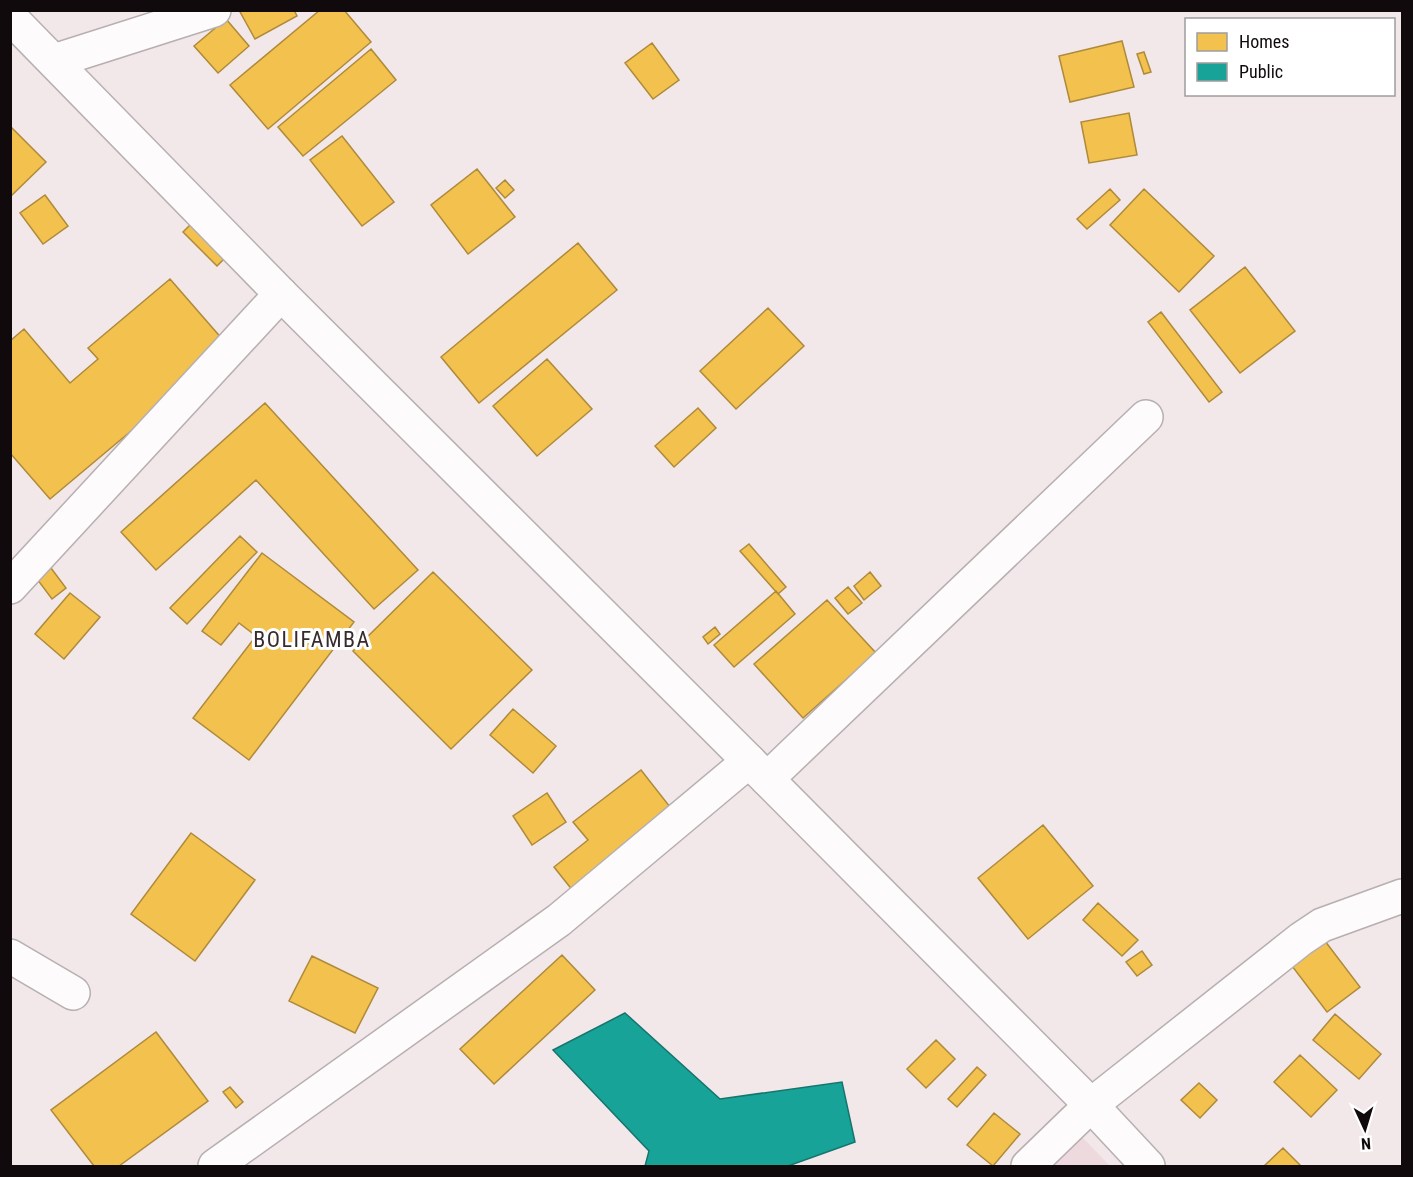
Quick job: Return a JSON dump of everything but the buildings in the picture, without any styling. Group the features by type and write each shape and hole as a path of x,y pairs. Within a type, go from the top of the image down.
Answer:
{"main road":[{"path":"54,61 214,10"},
{"path":"16,32 54,61 281,294 1091,1105 1148,1167"},
{"path":"10,587 281,294"},
{"path":"215,1167 559,920 758,770 1146,417"},
{"path":"1028,1167 1091,1105 1300,939 1322,925 1402,896"},
{"path":"10,957 73,993"}],"shaded area":[{"path":"1082,1137 1110,1166 1043,1166"}],"district":[{"name":"BOLIFAMBA","path":"312,639"}]}
